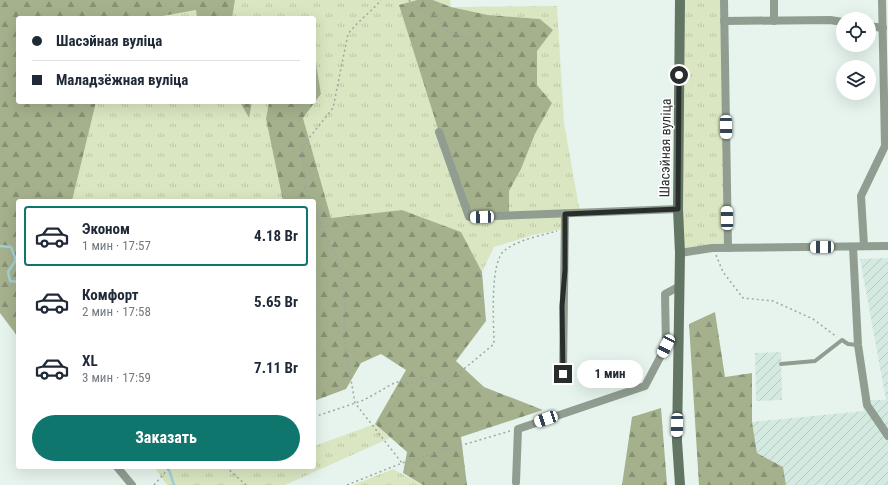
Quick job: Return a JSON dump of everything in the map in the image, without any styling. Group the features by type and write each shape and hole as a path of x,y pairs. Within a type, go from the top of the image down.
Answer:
{"main road":[{"name":"Шасэйная вуліца","path":"680,0 678,209 680,286 677,441 680,485"}],"street":[{"path":"724,0 728,248"},
{"path":"774,0 774,21"},
{"path":"864,246 861,196 885,146 882,0"},
{"path":"724,21 836,21"},
{"path":"876,27 883,28"},
{"path":"439,132 469,217 678,209"},
{"path":"563,374 562,306 565,270 563,229 565,214"},
{"path":"680,253 712,248 888,246"},
{"path":"853,247 858,345 868,405 888,436"},
{"path":"516,482 518,429 645,386 666,346 665,294 680,286"},
{"path":"119,469 132,485"}],"lane":[{"path":"781,364 815,361 842,340 848,344 858,345"}],"path":[{"path":"310,199 306,186 301,148 333,108 348,34 381,0"},
{"path":"408,0 414,7 435,15 447,31 494,49 501,56"},
{"path":"297,199 306,186"},
{"path":"316,212 339,264 345,300 344,339 355,403 402,463"},
{"path":"316,416 355,403 396,382 410,383 423,377 446,383 494,344 494,276 499,257 504,250 528,239 563,229"},
{"path":"712,248 723,272 743,298 773,301 812,319 842,340"},
{"path":"347,485 402,463 518,429"},
{"path":"154,485 168,469"},
{"path":"228,469 246,485"}],"shaded area":[{"path":"888,258 888,485 786,485 783,467 757,453 752,422 864,411 862,400 886,400 860,259"},
{"path":"781,352 782,400 756,401 755,353"}],"green space":[{"path":"0,0 235,0 232,16 197,16 196,10 162,16 16,16 16,104 96,104 72,199 16,199 16,334 0,313"},
{"path":"235,0 417,0 399,5 509,216 509,191 521,169 535,134 552,103 537,85 537,51 553,30 540,19 488,15 451,7 557,6 564,123 580,213 565,214 563,229 533,235 494,247 482,272 461,232 402,210 331,218 303,118 314,104 316,104 316,101 321,94 316,63 316,16 232,16"},
{"path":"417,0 433,0 451,7 488,15 540,19 553,30 537,51 537,85 552,103 535,134 521,169 509,191 509,216 469,217 439,132 399,5"},
{"path":"433,0 450,0 451,7"},
{"path":"681,0 724,0 728,248 680,253"},
{"path":"196,10 197,16 159,16"},
{"path":"316,63 321,94 316,101"},
{"path":"96,104 241,104 249,118 252,104 269,104 266,119 283,199 72,199"},
{"path":"241,104 252,104 249,118"},
{"path":"269,104 314,104 303,118 331,218 402,210 461,232 482,272 486,321 456,361 484,387 543,410 461,437 467,485 423,485 403,473 407,452 375,424 406,370 381,354 361,363 346,389 316,400 316,199 283,199 266,119"},
{"path":"715,312 725,377 752,373 752,422 757,453 783,467 786,485 699,485 689,324"},
{"path":"661,408 667,485 622,485 632,417"},
{"path":"375,424 390,438 285,485 167,485 155,469 316,469 316,445"},
{"path":"393,469 423,485 353,485"}],"waterway":[{"path":"0,246 11,247 16,260"},
{"path":"16,260 8,272 10,281 16,282"},
{"path":"169,469 174,485"}],"route":[{"path":"563,374 562,306 565,270 563,229 565,214 678,209 679,75"}]}
